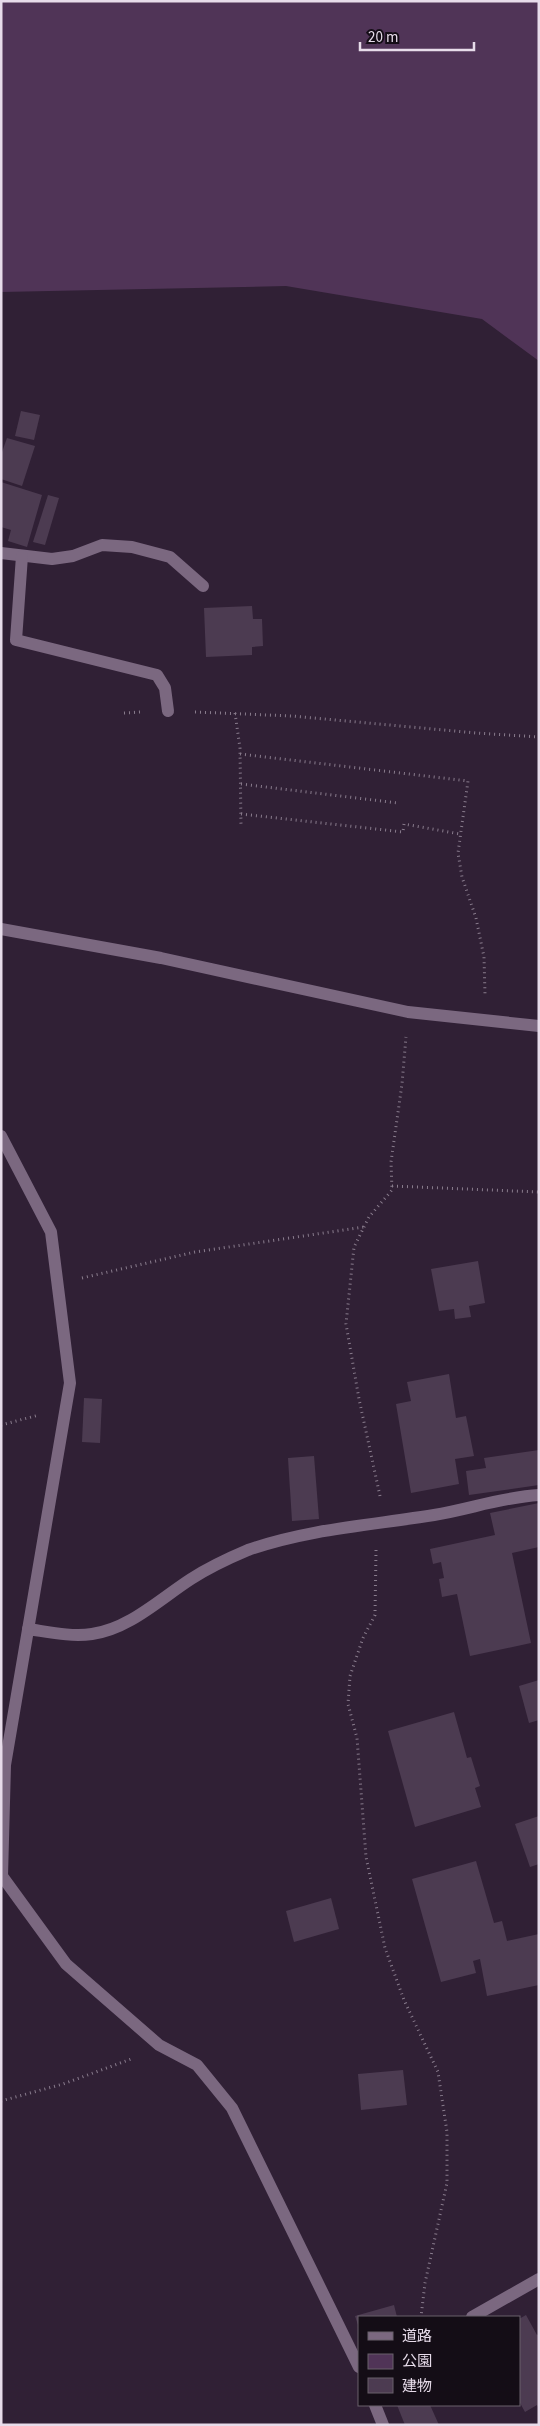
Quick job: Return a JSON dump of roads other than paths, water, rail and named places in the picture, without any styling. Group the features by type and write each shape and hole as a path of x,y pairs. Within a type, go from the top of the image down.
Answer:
{"street":[{"path":"1,553 52,559 73,556 102,545 132,547 170,557 203,586"},
{"path":"22,556 16,640 157,674 165,688 168,711"},
{"path":"1,928 161,958 408,1012 539,1026"},
{"path":"1,1136 51,1232 70,1383 4,1765 2,1876 66,1964 159,2045 197,2065 232,2108 358,2365"},
{"path":"28,1629 77,1635 94,1634 130,1621 191,1579 248,1550 304,1535 379,1522 435,1515 520,1496 539,1495"},
{"path":"474,2316 539,2279"},
{"path":"375,2406 383,2425"}]}
